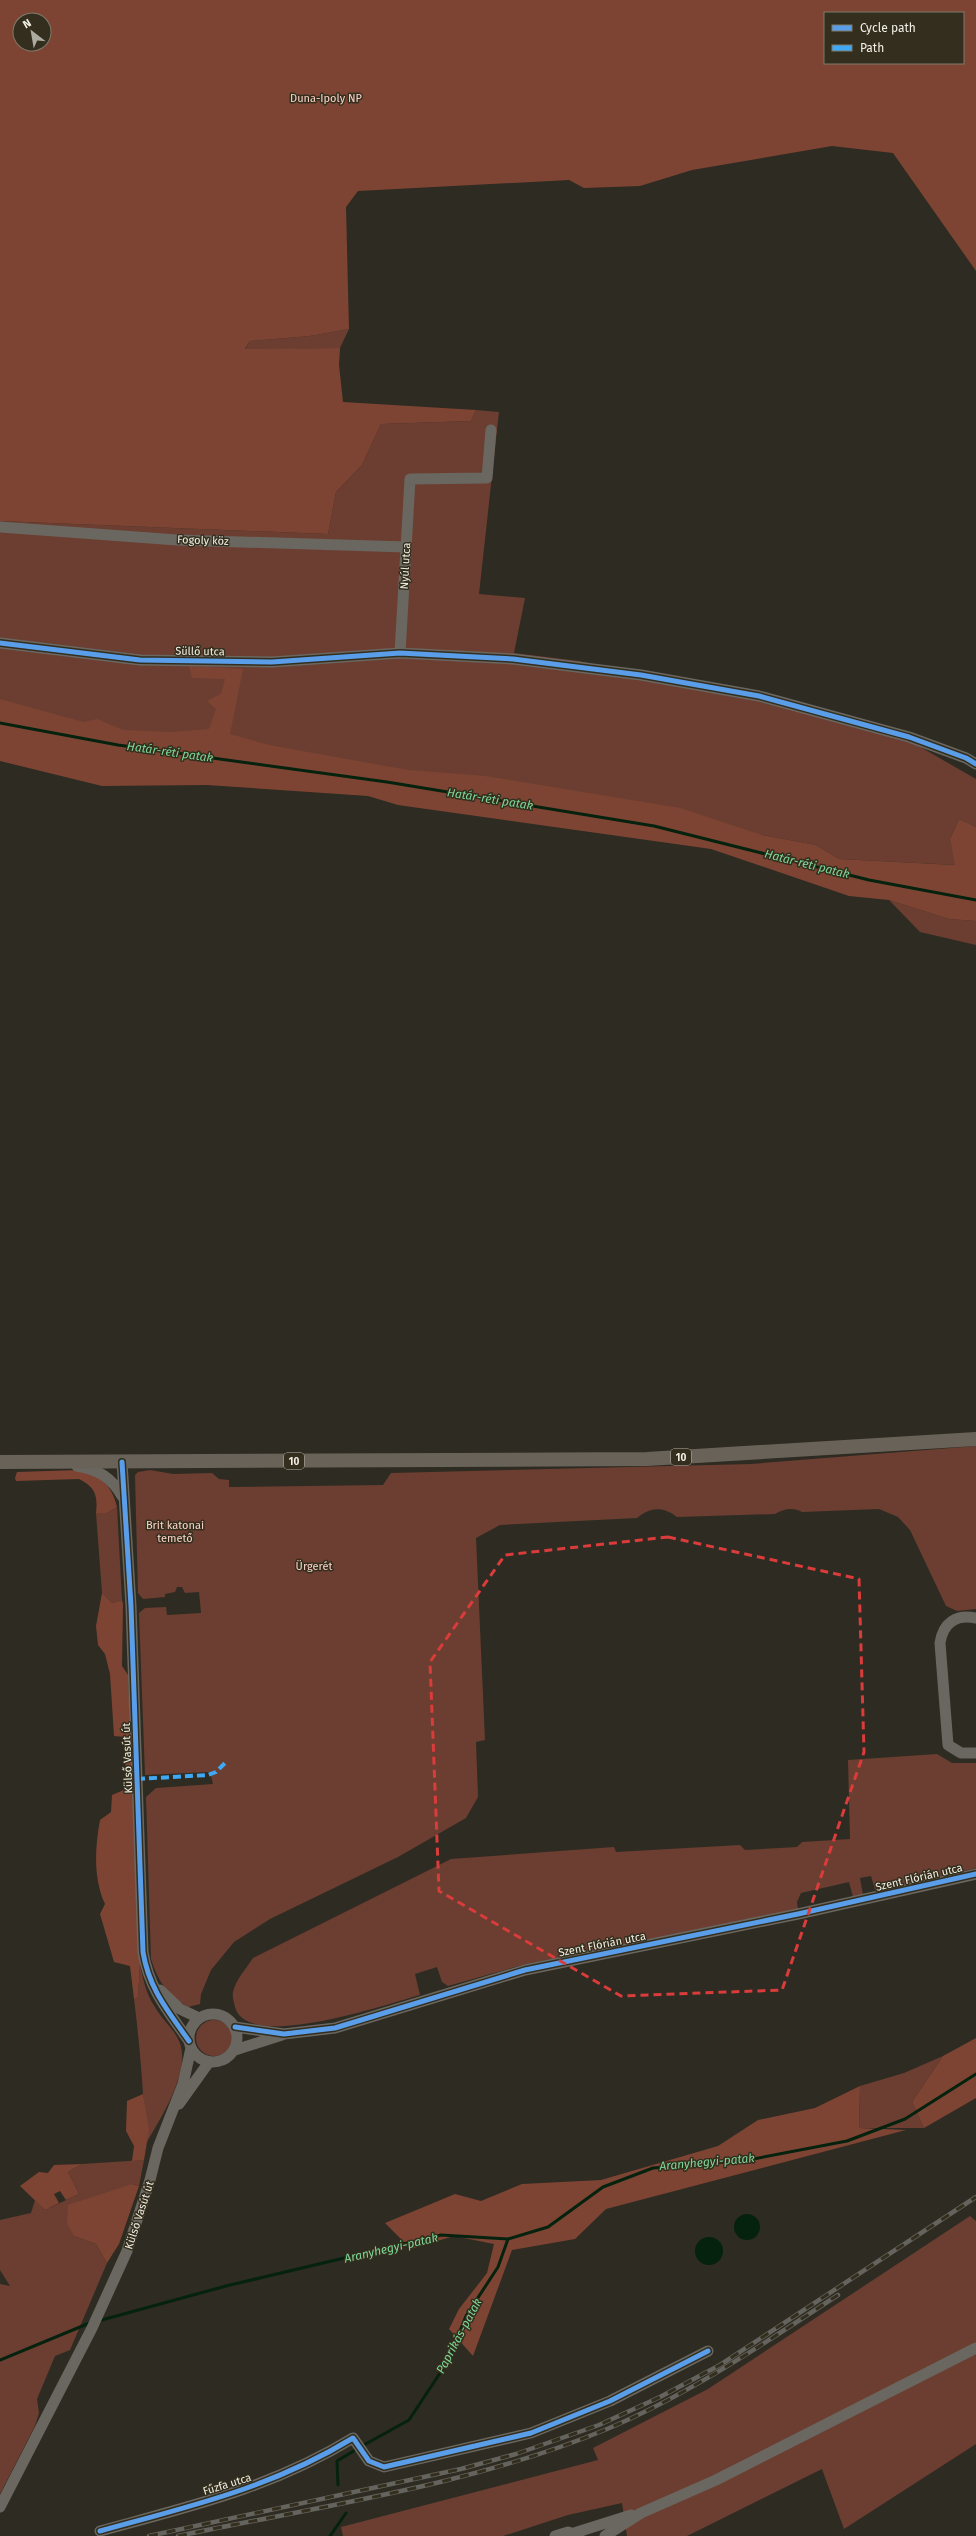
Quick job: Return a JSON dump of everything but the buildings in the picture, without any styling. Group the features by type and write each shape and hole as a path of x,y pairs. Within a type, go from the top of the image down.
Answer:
{"main road":[{"name":"10","path":"0,1462 647,1459 976,1440"}],"street":[{"name":"Nyúl utca","path":"400,653 410,479 488,478 491,430"},
{"name":"Fogoly köz","path":"0,527 177,540 406,547"},
{"name":"Süllő utca","path":"0,643 147,660 272,662 400,653 512,659 641,675 759,696 909,737 966,758 976,764"},
{"name":"Külső Vasút út","path":"58,1462 102,1472 111,1480 123,1498"},
{"name":"Külső Vasút út","path":"0,2507 92,2328 127,2251 150,2180 158,2148 174,2112 190,2044 164,2006 149,1980 143,1952 131,1620 122,1462"},
{"path":"975,1753 953,1750 947,1741 940,1643 943,1628 952,1621 976,1618"},
{"name":"Szent Flórián utca","path":"235,2050 284,2034 335,2028 532,1969 798,1914 976,1874"},
{"path":"149,1980 170,2001 199,2018"},
{"path":"208,2014 218,2014 229,2019 235,2027 238,2036 235,2050 225,2059 209,2062 200,2059 190,2044 192,2026 199,2018 208,2014"},
{"name":"Szent Flórián utca","path":"235,2027 284,2034"},
{"name":"Külső Vasút út","path":"174,2112 209,2062"},
{"path":"555,2536 561,2533 576,2535 589,2527 641,2513 716,2480 976,2348"},
{"name":"Fűzfa utca","path":"100,2531 254,2487 355,2441 365,2456 374,2464 395,2466 531,2433 610,2401 708,2351"},
{"path":"605,2536 641,2513"}],"highlighted area":[{"path":"668,1537 859,1579 864,1752 782,1990 621,1996 439,1891 430,1662 505,1555"}],"green space":[{"name":"Duna-Ipoly NP","path":"0,0 976,0 976,271 893,153 832,146 692,170 640,186 584,188 569,180 358,191 346,207 349,329 310,336 250,341 245,349 340,348 339,365 343,402 476,410 471,421 381,424 362,465 336,492 328,534 0,521"},
{"path":"349,329 340,348 245,350 250,341 310,336"},
{"path":"476,410 499,412 479,594 525,598 514,653 579,661 638,674 725,688 910,741 976,779 976,827 959,819 950,839 956,865 839,859 816,845 762,835 480,796 0,723 0,521 328,534 336,492 362,465 381,424 471,421"},
{"path":"189,666 243,669 230,734 269,745 408,770 485,776 680,808 762,835 816,845 839,859 955,865 950,839 959,819 976,827 976,921 949,919 889,900 849,896 711,849 398,805 368,796 207,785 102,786 0,761 0,699 83,722 97,719 123,730 173,732 209,729 216,709 207,701 221,694 225,679 192,678"},
{"path":"889,900 949,919 976,921 976,945 920,932"},
{"path":"976,1446 976,1609 957,1611 946,1606 910,1530 898,1517 879,1509 802,1512 792,1509 775,1514 677,1517 667,1511 657,1509 642,1514 637,1518 500,1525 476,1538 485,1740 476,1742 478,1797 466,1818 398,1857 270,1919 234,1942 211,1970 201,1994 200,2004 188,2007 174,1997 160,1981 151,1959 146,1797 156,1788 213,1784 210,1772 145,1775 139,1613 145,1608 166,1607 167,1615 201,1613 199,1592 185,1593 182,1587 177,1587 175,1592 165,1594 165,1597 143,1599 138,1593 135,1475 138,1472 150,1470 173,1474 212,1473 219,1479 229,1480 229,1487 383,1485 391,1473 751,1464"},
{"path":"79,1470 93,1475 104,1482 112,1493 117,1507 107,1513 96,1513 96,1496 94,1492 89,1485 79,1479 16,1481 15,1478 17,1472"},
{"path":"117,1507 122,1600 112,1603 102,1593 96,1513 107,1513"},
{"path":"102,1593 112,1603 122,1600 123,1604 122,1666 128,1675 140,1964 138,1997 134,1999 130,1966 114,1962 100,1914 105,1904 98,1884 96,1862 100,1820 111,1812 112,1795 126,1789 125,1737 114,1736 110,1674 105,1654 98,1645 96,1626"},
{"path":"937,1754 952,1763 976,1763 976,1868 876,1893 871,1876 860,1878 863,1895 853,1897 849,1882 801,1893 797,1902 798,1909 522,1965 448,1986 442,1982 437,1967 415,1974 420,1995 380,2007 321,2021 291,2026 265,2026 245,2020 235,2007 233,1995 234,1987 253,1958 451,1859 614,1847 616,1852 740,1845 745,1850 797,1847 802,1842 850,1839 848,1760"},
{"path":"140,1964 149,1997 157,2011 177,2037 181,2049 182,2062 174,2091 147,2142 147,2124 134,1999 138,1997"},
{"path":"218,2020 227,2025 231,2031 231,2045 227,2051 218,2056 210,2056 201,2051 197,2045 196,2034 201,2025 207,2021"},
{"path":"976,2038 976,2098 924,2128 912,2102 943,2056"},
{"path":"943,2056 912,2102 924,2128 859,2128 860,2086 904,2073"},
{"path":"860,2086 859,2128 906,2130 606,2209 575,2239 512,2250 473,2356 449,2329 459,2309 487,2273 494,2244 454,2236 411,2249 385,2223 455,2194 481,2201 522,2184 601,2180 718,2146 758,2120 815,2108"},
{"path":"143,2094 149,2130 144,2160 132,2161 134,2146 126,2131 127,2101"},
{"path":"144,2160 139,2186 132,2184 74,2236 96,2244 107,2263 70,2350 55,2356 37,2399 39,2413 35,2426 0,2494 0,2284 10,2286 0,2270 0,2220 31,2213 35,2200 45,2210 79,2194 68,2172 82,2164"},
{"path":"82,2164 68,2172 79,2194 66,2200 60,2191 54,2194 59,2203 45,2210 20,2186 39,2172 48,2173 54,2165"},
{"path":"132,2184 139,2186 119,2244 107,2263 96,2244 74,2236 67,2223 68,2205"},
{"path":"970,2216 976,2221 976,2444 844,2529 822,2469 687,2536 627,2536 622,2503 568,2515 503,2536 343,2536 341,2527 598,2460 593,2448 708,2389"}],"shaded area":[{"path":"747,2214 756,2218 760,2227 756,2236 747,2240 738,2236 734,2227 738,2218"},
{"path":"709,2237 719,2241 723,2251 719,2261 709,2265 699,2261 695,2251 699,2241"}],"waterway":[{"name":"Határ-réti patak","path":"0,723 118,745 387,782 654,826 869,880 976,900"},
{"name":"Aranyhegyi-patak","path":"98,2321 226,2286 441,2235 508,2239 548,2227 603,2187 653,2168 748,2160 847,2141 905,2119 976,2074"},
{"name":"Paprikás-patak","path":"362,2446 409,2420 448,2361 466,2316 498,2267 508,2239"},
{"name":"Aranyhegyi-patak","path":"0,2360 92,2322"},
{"name":"Paprikás-patak","path":"338,2485 337,2461 357,2449"},
{"name":"Paprikás-patak","path":"330,2536 346,2513"}],"railway":[{"path":"149,2536 461,2469 516,2454 599,2425 660,2397 720,2365 976,2197"},
{"path":"178,2536 341,2504 450,2480 504,2465 556,2448 607,2429 668,2400 726,2367 838,2295"}],"marked path":[{"path":"137,1779 208,1775 216,1772 225,1763"}],"cycle path":[{"path":"0,643 140,660 272,662 400,653 513,659 641,675 759,696 909,737 966,758 976,764"},
{"path":"122,1462 131,1606 143,1952 150,1977 160,1999 189,2041"},
{"path":"235,2027 284,2034 335,2028 525,1970 798,1914 976,1874"},
{"path":"100,2531 198,2504 261,2483 292,2470 353,2438 369,2461 384,2467 531,2433 610,2401 708,2351"}],"park label":[{"name":"Brit katonai temető","path":"175,1531"},
{"name":"Ürgerét","path":"314,1566"}]}
